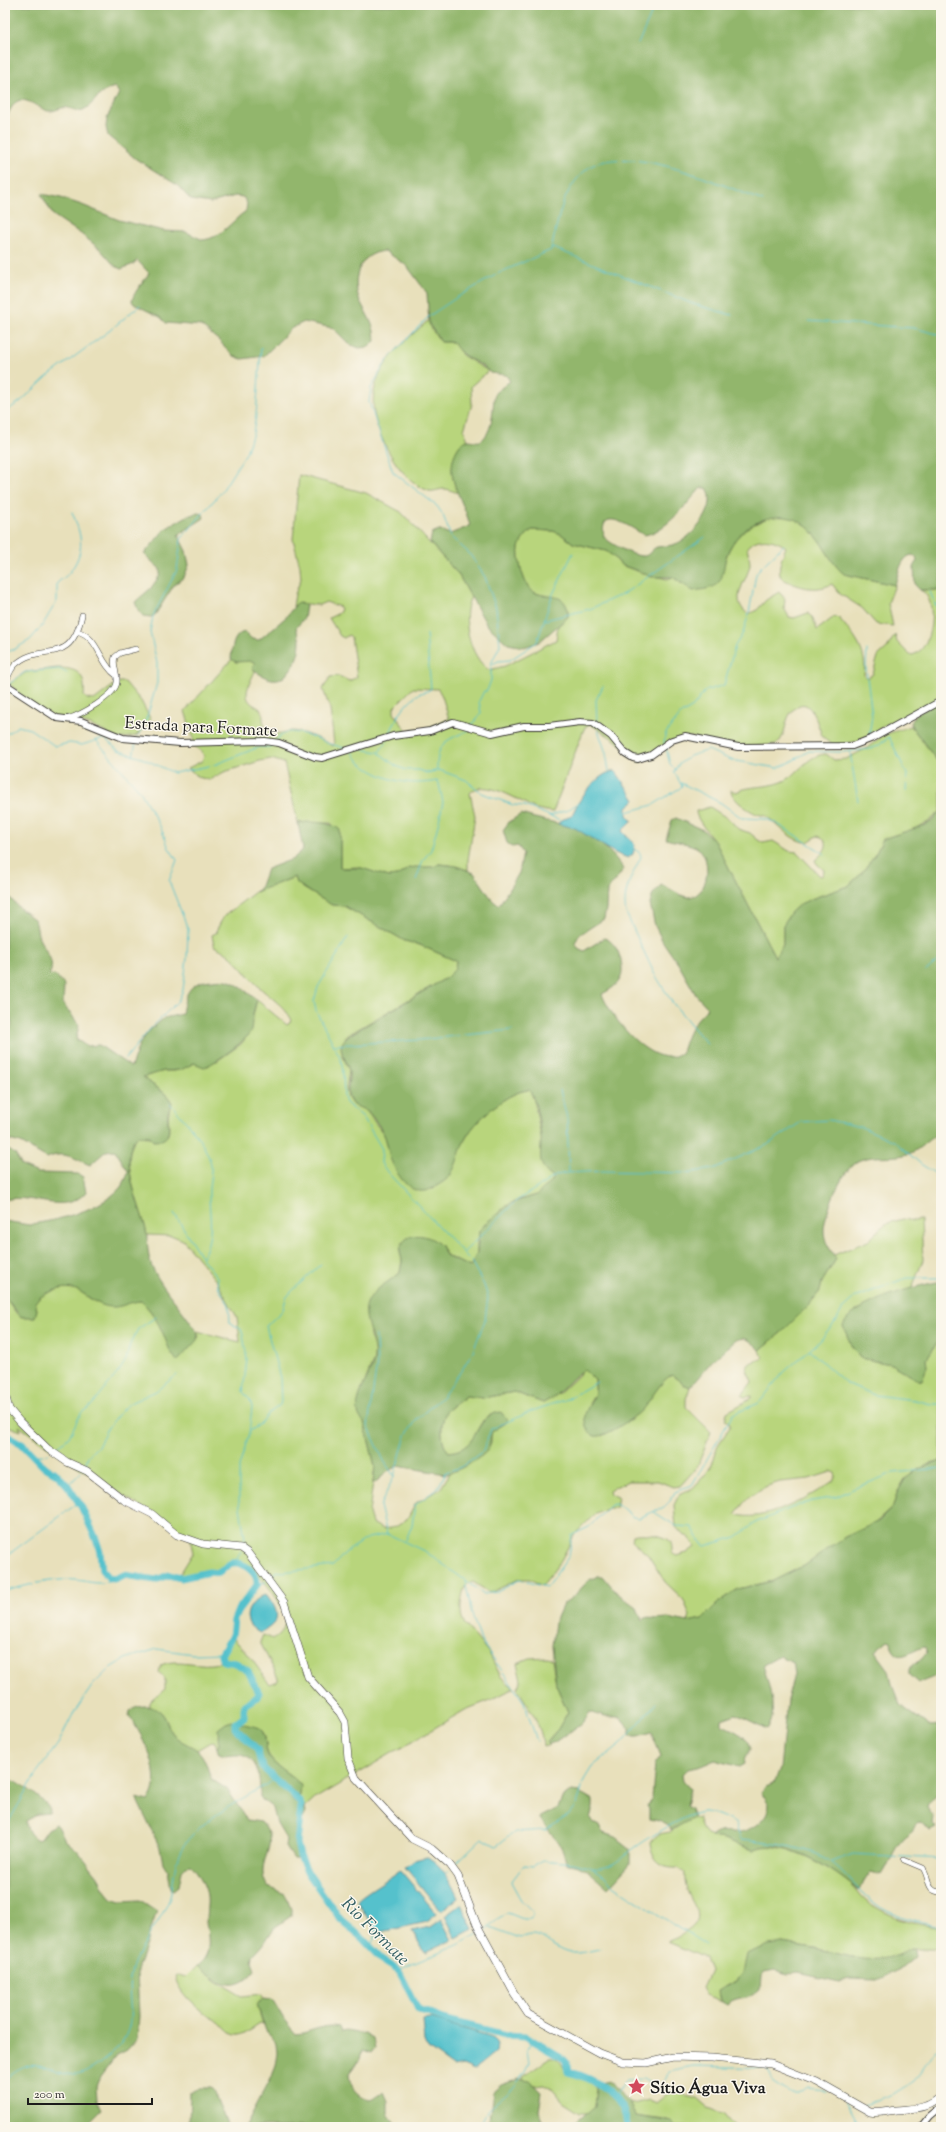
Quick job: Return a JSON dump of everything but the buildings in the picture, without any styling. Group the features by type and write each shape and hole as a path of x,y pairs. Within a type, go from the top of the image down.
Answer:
{"main road":[{"path":"5,1394 9,1409 20,1422 48,1448 67,1462 87,1471 124,1500 152,1514 177,1534 203,1544 241,1548 248,1553 284,1602 308,1677 340,1713 345,1722 348,1758 356,1778 412,1839 432,1849 454,1871 478,1925 514,1994 528,2014 599,2053 623,2062 646,2063 673,2057 712,2058 771,2064 824,2085 870,2112 877,2114 894,2110 928,2106 941,2096"}],"street":[{"path":"5,684 12,669 19,662 30,657 65,648 71,642 77,631 82,615"},
{"path":"77,631 92,639 102,658 117,676"},
{"path":"63,720 85,713 115,688 117,676 114,668 115,657 120,653 136,649"},
{"name":"Estrada para Formate","path":"5,684 43,710 63,720 81,721 116,736 131,739 180,743 265,741 279,743 315,758 322,758 393,736 430,731 453,722 492,733 524,726 549,726 588,722 600,727 611,736 625,753 638,759 651,755 672,740 685,736 738,747 852,746 873,738 941,701"},
{"path":"904,1860 923,1868 930,1887 936,1892 941,1892"},
{"path":"921,2127 941,2106"}],"green space":[{"path":"5,5 941,5 941,590 920,590 915,585 914,567 917,562 916,557 912,555 908,556 903,562 895,585 844,574 838,569 812,531 795,520 784,517 772,517 761,520 750,526 733,543 727,554 719,582 712,587 693,591 673,577 651,577 621,565 606,551 573,543 561,534 553,531 532,530 524,538 519,548 520,563 525,581 530,589 535,593 560,598 567,608 568,617 539,642 524,647 508,644 487,625 458,574 430,543 432,533 439,530 450,534 470,526 453,478 452,467 454,457 458,448 464,441 479,441 484,438 490,428 495,393 510,381 506,375 490,373 486,368 462,353 453,342 441,342 429,324 427,293 407,266 385,251 368,257 359,270 356,286 358,295 371,321 375,335 375,341 369,347 359,348 349,344 333,328 304,322 292,328 264,356 242,359 234,356 201,326 166,323 160,317 134,304 132,301 135,294 149,273 137,260 134,264 121,269 115,266 100,249 53,215 41,194 61,198 82,205 119,220 164,231 186,232 203,240 210,239 221,233 246,211 247,203 243,197 235,196 211,203 191,200 177,185 136,159 108,136 106,127 107,118 119,93 115,87 104,92 91,105 81,111 60,108 53,111 48,111 26,101 18,101 14,104 5,120","holes":["701,488 707,488 710,495 708,511 698,527 685,539 678,543 657,547 648,554 642,556 622,549 604,537 604,527 606,522 611,520 625,524 644,535 652,533 676,516"]},
{"path":"429,320 432,330 441,342 454,342 462,355 488,371 471,386 472,404 464,430 468,440 457,450 454,457 452,472 455,486 459,493 448,489 429,491 417,485 406,476 390,454 379,432 374,413 374,395 378,379 386,364 397,350"},
{"path":"299,475 366,493 401,512 458,574 471,597 466,615 469,636 472,647 477,656 482,664 489,670 505,666 556,640 558,626 568,617 568,609 562,600 535,593 529,588 523,577 520,564 519,547 524,538 532,530 553,531 561,534 573,543 606,551 621,565 642,573 667,579 673,577 683,585 724,565 731,545 740,534 751,526 772,516 789,515 800,520 808,527 844,574 895,585 888,603 893,626 876,624 862,608 840,594 832,584 822,588 810,588 784,580 780,575 780,568 786,547 771,540 756,541 747,547 750,565 740,590 739,602 742,608 748,614 757,610 766,600 779,592 785,599 784,608 789,617 794,618 808,613 813,618 817,630 834,617 839,618 854,637 862,651 865,666 864,675 867,678 873,674 878,656 887,648 895,635 897,642 910,655 918,653 924,646 931,626 931,614 930,603 926,595 920,590 941,590 941,701 887,724 860,741 833,745 823,737 814,714 810,709 806,705 800,705 794,709 788,717 783,736 777,744 732,749 720,744 691,737 667,744 640,763 615,740 590,724 585,727 582,734 553,812 534,808 511,796 492,789 476,789 470,793 475,816 468,860 468,870 450,865 439,864 434,867 409,868 397,876 389,877 357,867 340,868 340,835 331,823 298,823 284,763 271,759 260,761 224,772 209,780 198,777 188,768 202,761 204,756 201,751 190,744 194,740 185,711 232,659 236,662 250,660 255,663 252,668 255,671 248,686 247,695 251,703 260,709 264,725 267,729 273,733 296,731 333,746 334,744 330,709 323,689 330,677 339,676 349,681 357,677 351,637 349,635 344,638 340,636 329,618 339,613 341,609 340,607 326,602 319,605 297,603 293,607 295,594 301,579 300,566 293,539","holes":["413,688 438,689 442,696 449,719 422,730 406,730 394,713 394,707"]},
{"path":"198,513 203,514 204,518 178,535 186,551 189,565 184,577 174,585 155,615 151,617 143,616 138,610 135,602 151,588 160,575 160,569 144,554 165,529 187,516"},
{"path":"297,603 306,605 304,618 296,628 300,640 299,651 291,669 284,677 280,679 267,678 252,668 255,663 252,661 236,662 231,659 234,642 237,636 244,632 252,639 259,640 285,618"},
{"path":"57,668 70,669 82,677 84,682 84,696 87,699 94,700 118,682 125,682 141,701 151,720 136,736 119,739 88,724 52,718 34,707 9,684 26,672"},
{"path":"941,701 941,766 912,727 911,723 916,714"},
{"path":"911,726 941,766 941,810 935,817 921,826 883,839 876,853 861,874 848,886 811,899 783,925 783,944 775,957 715,841 700,822 696,811 710,807 730,820 738,829 750,833 763,843 773,841 789,851 797,852 820,876 823,875 824,870 815,860 822,854 826,847 825,840 817,836 808,842 796,839 771,819 754,812 741,804 734,797 731,790 736,792 747,788 782,782 793,775 808,761 819,755 826,754 834,760 846,759 867,748 883,735"},
{"path":"941,810 941,1133 932,1137 913,1152 896,1156 866,1158 854,1164 847,1171 830,1203 824,1232 828,1246 836,1259 822,1282 820,1291 809,1305 783,1331 760,1350 749,1340 742,1338 735,1341 712,1361 690,1387 683,1384 672,1375 663,1381 640,1412 618,1427 599,1436 591,1434 585,1423 585,1413 595,1393 595,1380 584,1370 561,1391 543,1403 514,1392 483,1398 466,1396 446,1412 444,1417 442,1433 444,1444 449,1452 460,1450 467,1445 485,1419 492,1414 501,1412 508,1421 492,1432 490,1446 482,1456 470,1464 446,1474 397,1466 373,1484 375,1466 364,1422 359,1416 357,1409 361,1392 374,1360 374,1347 366,1319 366,1307 368,1301 380,1287 400,1273 402,1261 400,1251 405,1240 410,1237 422,1236 434,1240 440,1245 448,1257 470,1267 477,1253 479,1231 487,1222 511,1203 537,1195 554,1178 548,1174 542,1164 539,1119 534,1099 529,1090 512,1095 503,1100 478,1121 464,1141 451,1174 443,1182 425,1191 418,1191 406,1184 401,1178 390,1158 383,1132 369,1113 352,1104 348,1096 349,1071 341,1048 346,1037 446,978 455,969 456,961 420,945 405,941 344,906 332,905 297,883 295,877 256,892 261,886 267,869 293,859 303,849 298,823 309,822 327,824 337,827 340,830 340,868 362,868 389,877 397,876 409,868 415,867 434,867 439,864 457,866 474,873 493,901 499,905 519,873 523,853 518,846 512,847 507,843 503,830 509,822 521,814 575,828 590,836 608,850 624,869 607,891 604,919 579,935 575,943 578,948 584,951 604,938 613,944 621,960 622,972 620,980 616,985 602,994 607,1004 614,1016 635,1040 647,1049 659,1055 671,1057 682,1052 691,1028 708,1008 696,995 679,965 663,942 655,926 650,904 653,894 661,885 683,896 689,897 696,895 704,884 707,868 706,861 699,849 687,844 666,839 672,820 676,818 703,830 715,841 775,957 783,944 783,925 791,912 800,904 848,886 861,874 876,853 883,839 925,825 933,820"},
{"path":"295,877 297,883 332,905 344,906 405,941 420,945 456,961 455,969 446,978 346,1036 342,1054 349,1070 346,1089 348,1098 352,1104 365,1109 385,1136 387,1144 450,1176 464,1141 478,1121 503,1100 512,1095 529,1090 533,1096 541,1136 554,1178 537,1195 518,1200 503,1208 497,1214 477,1240 477,1253 470,1267 449,1257 441,1245 400,1251 402,1260 400,1273 377,1290 369,1321 370,1337 375,1348 374,1359 362,1389 364,1422 375,1466 369,1513 372,1523 383,1529 396,1527 408,1518 416,1503 441,1488 450,1473 486,1452 491,1442 491,1432 506,1423 493,1414 482,1422 471,1441 466,1446 459,1450 449,1452 444,1444 442,1427 446,1412 466,1396 483,1398 514,1392 543,1403 560,1393 584,1370 595,1380 595,1393 589,1404 602,1436 639,1412 666,1377 672,1375 683,1384 690,1387 686,1399 686,1407 711,1432 697,1467 680,1486 673,1487 658,1481 628,1481 609,1490 610,1494 618,1497 616,1508 609,1508 594,1515 575,1534 560,1562 542,1586 530,1579 519,1579 490,1593 473,1582 466,1585 461,1603 463,1622 489,1653 501,1677 514,1688 493,1699 465,1710 316,1798 305,1808 291,1799 293,1796 298,1797 301,1786 294,1778 277,1766 270,1758 267,1752 264,1734 260,1729 234,1722 228,1723 218,1735 219,1744 217,1748 215,1742 212,1741 197,1750 177,1738 163,1715 155,1709 148,1707 151,1701 165,1689 165,1679 159,1672 161,1665 174,1662 204,1664 218,1663 231,1636 248,1654 270,1684 278,1681 278,1678 260,1642 263,1635 273,1639 279,1635 285,1623 285,1616 274,1594 267,1585 247,1564 238,1561 230,1563 218,1572 185,1579 180,1574 193,1553 190,1538 58,1454 19,1426 21,1431 5,1425 5,1297 17,1314 37,1310 35,1302 45,1294 65,1288 78,1290 92,1300 105,1305 141,1301 158,1322 170,1351 176,1359 199,1337 197,1331 240,1342 237,1317 217,1282 183,1240 173,1236 147,1235 136,1198 130,1171 129,1158 131,1146 137,1136 150,1137 153,1140 160,1140 168,1135 169,1131 168,1117 172,1103 167,1095 143,1077 164,1071 175,1071 195,1063 217,1061 241,1044 248,1035 257,1000 287,1025 292,1020 285,1010 257,985 233,958 221,949 214,946 212,935 218,932 216,931 224,916 255,892"},
{"path":"5,892 18,907 35,920 39,938 51,960 52,965 49,975 56,976 64,985 63,1004 79,1025 76,1039 86,1046 99,1045 131,1067 139,1045 149,1031 164,1018 182,1014 187,994 199,983 205,981 227,980 239,986 257,1000 249,1035 237,1046 221,1057 204,1067 194,1063 181,1070 164,1071 143,1077 163,1092 172,1103 168,1112 167,1135 165,1138 153,1141 150,1136 137,1136 131,1146 129,1169 146,1230 151,1265 163,1286 198,1334 197,1340 177,1362 170,1351 155,1318 141,1301 111,1307 96,1302 79,1291 65,1288 47,1293 35,1302 37,1310 35,1317 21,1317 5,1297 5,1221 30,1225 63,1218 92,1208 116,1192 124,1182 128,1171 115,1150 106,1151 90,1165 64,1155 47,1158 21,1143 5,1139 5,1040 12,1025 10,1015 5,1009"},
{"path":"5,1148 15,1154 22,1166 38,1173 78,1174 83,1177 86,1192 77,1199 68,1203 15,1198 5,1200"},
{"path":"903,1219 913,1221 921,1220 923,1260 912,1288 857,1310 845,1322 851,1345 860,1358 891,1364 920,1381 927,1367 926,1359 941,1338 941,1461 929,1464 905,1479 897,1493 893,1507 873,1525 845,1537 807,1564 773,1581 738,1589 718,1603 702,1619 688,1622 690,1615 683,1599 665,1582 648,1555 632,1541 633,1535 657,1535 666,1538 670,1541 672,1552 676,1556 687,1553 695,1547 689,1537 683,1535 676,1527 674,1505 679,1495 693,1488 712,1465 718,1445 730,1427 729,1422 725,1420 727,1412 752,1398 752,1396 745,1397 742,1395 752,1382 747,1371 749,1364 763,1358 760,1350 783,1331 809,1305 820,1291 822,1282 836,1259 834,1255 868,1241 885,1224","holes":["834,1472 836,1476 833,1481 800,1501 786,1507 758,1516 735,1514 747,1499 764,1487 780,1482 809,1479"]},
{"path":"937,1282 941,1283 941,1338 926,1359 927,1367 922,1380 918,1380 891,1364 860,1358 851,1345 843,1326 849,1318 858,1310 885,1297 914,1287"},
{"path":"941,1461 941,1674 919,1683 909,1674 909,1669 927,1653 925,1647 900,1656 893,1651 891,1641 888,1640 875,1651 889,1670 892,1685 900,1705 929,1726 941,1725 941,1793 931,1798 927,1808 934,1817 933,1825 936,1828 930,1831 922,1822 917,1823 913,1831 903,1839 897,1847 882,1875 871,1872 864,1879 859,1891 823,1865 809,1857 793,1851 779,1847 765,1846 753,1850 724,1839 710,1837 721,1832 740,1832 750,1829 763,1819 768,1810 769,1805 761,1792 766,1786 775,1782 780,1769 787,1700 794,1675 792,1661 780,1656 763,1665 770,1689 772,1708 772,1716 767,1729 736,1714 722,1719 722,1725 740,1734 748,1741 750,1749 745,1757 745,1764 740,1767 715,1760 701,1766 688,1769 682,1775 683,1781 690,1789 686,1805 691,1808 694,1818 671,1830 669,1826 659,1821 649,1819 649,1809 647,1806 652,1798 655,1764 661,1756 651,1732 638,1736 630,1736 630,1729 620,1717 605,1717 590,1712 582,1723 556,1742 548,1744 547,1742 558,1729 568,1712 556,1685 552,1646 555,1622 563,1604 574,1596 589,1580 598,1576 603,1576 616,1592 637,1608 642,1620 648,1617 653,1619 668,1618 688,1622 702,1619 718,1603 738,1589 773,1581 807,1564 845,1537 879,1521 893,1507 897,1493 905,1479 920,1468"},
{"path":"548,1657 552,1659 556,1685 568,1712 558,1729 547,1741 550,1745 543,1747 537,1724 517,1688 521,1681 517,1663 529,1658"},
{"path":"144,1706 158,1710 162,1713 175,1736 195,1748 200,1753 212,1780 227,1789 247,1820 261,1822 267,1831 269,1847 264,1862 264,1878 268,1887 285,1894 291,1909 291,1916 274,1928 263,1945 253,1956 252,1962 255,1970 248,1978 241,1982 226,1984 212,1977 197,1966 205,1956 208,1945 206,1921 207,1899 205,1888 199,1875 191,1865 186,1866 182,1870 179,1886 174,1890 171,1888 168,1871 163,1863 160,1848 138,1802 137,1798 148,1801 153,1791 155,1780 154,1769 146,1745 129,1716 130,1711 137,1707"},
{"path":"232,1721 259,1728 264,1734 269,1757 294,1778 301,1786 300,1796 293,1796 291,1799 305,1808 306,1813 299,1826 298,1859 294,1859 285,1846 286,1839 277,1824 273,1808 260,1798 259,1777 255,1765 245,1756 228,1756 219,1754 217,1748 219,1745 218,1729 226,1723"},
{"path":"5,1779 17,1782 23,1786 42,1800 50,1809 49,1813 38,1814 26,1821 28,1830 33,1837 38,1840 41,1839 48,1829 55,1824 58,1826 65,1840 77,1850 98,1876 103,1888 111,1898 120,1901 140,1900 157,1911 137,1971 139,2016 137,2039 127,2050 117,2055 100,2077 96,2086 97,2100 102,2110 85,2127 5,2127"},
{"path":"571,1791 579,1792 593,1800 593,1808 590,1818 593,1823 599,1826 603,1833 616,1837 630,1848 630,1864 608,1888 584,1869 578,1866 566,1864 560,1845 539,1818 558,1808 563,1796"},
{"path":"698,1817 702,1829 708,1836 724,1839 753,1850 764,1847 776,1847 803,1855 841,1877 866,1901 885,1912 907,1920 941,1927 941,1949 911,1949 883,1960 871,1960 859,1959 816,1948 782,1943 745,1960 741,1975 738,1979 718,1993 722,2001 706,1995 702,1988 710,1971 705,1958 668,1942 685,1933 694,1925 698,1918 697,1911 686,1885 685,1873 678,1868 666,1867 658,1863 653,1855 650,1844 659,1834 670,1832 686,1821"},
{"path":"782,1943 868,1959 888,1958 911,1949 914,1950 915,1957 902,1968 877,1980 849,1979 840,1982 798,1973 788,1974 775,1970 764,1972 761,1976 760,1990 756,1993 735,1999 727,2004 722,2001 718,1991 736,1981 742,1973 746,1954 769,1945"},
{"path":"197,1966 213,1979 242,1996 262,1994 263,1998 257,2005 263,2024 260,2023 247,2032 233,2035 219,2022 209,2017 197,2007 179,1988 175,1977 178,1975 186,1977"},
{"path":"263,1998 272,1999 285,2021 296,2034 322,2027 333,2026 339,2027 341,2032 347,2031 365,2033 373,2039 375,2048 371,2053 362,2050 360,2059 349,2073 349,2078 355,2091 366,2099 370,2100 384,2092 388,2101 388,2114 398,2127 245,2127 272,2076 276,2066 278,2053 277,2044 266,2031 257,2005"},
{"path":"550,2058 558,2060 566,2071 584,2078 596,2087 594,2107 589,2113 580,2113 563,2102 553,2090 544,2085 536,2086 523,2080 523,2077"},
{"path":"519,2079 530,2081 542,2092 539,2111 544,2127 488,2127 493,2092 501,2085"},
{"path":"607,2081 630,2102 636,2116 671,2122 676,2127 570,2127 594,2107 596,2087 598,2084"},
{"path":"198,2088 211,2088 213,2090 228,2127 189,2127 190,2092"},
{"path":"672,2091 680,2091 686,2096 697,2099 706,2107 724,2114 735,2127 676,2127 664,2120 636,2116 630,2105 630,2102 633,2104 649,2100 657,2103"}],"water":[{"path":"614,771 617,773 635,800 627,807 627,815 632,821 622,831 635,845 633,854 628,858 615,853 575,828 558,824 561,820 572,816 578,803 595,782 601,777"},
{"path":"266,1594 274,1606 276,1616 272,1625 260,1633 253,1629 247,1618 250,1607 254,1602"},
{"path":"426,1857 441,1868 458,1898 441,1911 405,1867 414,1860"},
{"path":"400,1870 437,1914 427,1922 377,1933 357,1901 359,1898"},
{"path":"461,1904 473,1929 456,1938 445,1916"},
{"path":"441,1919 452,1940 425,1953 412,1931 430,1927"},
{"path":"431,2019 492,2037 497,2044 496,2052 474,2070 463,2065 453,2067 428,2049 425,2042 423,2020"}],"waterway":[{"path":"638,44 655,5"},
{"path":"472,725 481,713 479,701 484,691 487,691 491,680 491,664 500,645 496,608 485,577 469,553 451,537 443,515 437,506 393,472 369,402 371,388 387,360 429,316 456,298 499,273 551,250 560,211 566,196 577,179 593,165 611,160 632,160 655,163 703,177 763,201"},
{"path":"551,247 693,304 732,315"},
{"path":"5,412 21,401 47,377 109,331 140,305"},
{"path":"809,321 914,328 941,335"},
{"path":"138,737 147,717 157,683 157,663 150,632 153,616 177,570 181,539 222,491 246,453 253,433 256,416 261,348"},
{"path":"5,652 13,650 30,640 42,626 57,601 57,583 69,573 78,558 81,543 72,512"},
{"path":"545,620 590,609 625,593 705,537"},
{"path":"664,744 666,733 681,714 693,707 705,691 724,685 735,646 743,633 749,613 756,574 760,568 784,545"},
{"path":"491,665 498,661 510,660 537,642 552,596 573,553"},
{"path":"930,592 941,617"},
{"path":"390,734 397,717 404,707 419,694 431,689 426,634"},
{"path":"867,650 866,669 872,716 869,736"},
{"path":"9,684 25,672 59,669 67,673"},
{"path":"597,723 596,700 603,686"},
{"path":"5,735 18,726 30,729 55,746 70,743 82,745 104,738 118,750 144,759 174,773 214,765 259,747 271,747 273,745"},
{"path":"437,769 437,759 441,747 449,740 469,730"},
{"path":"598,730 606,753 609,771"},
{"path":"276,740 286,732 295,732 344,748"},
{"path":"627,812 653,805 680,788 682,786 674,772 678,765 690,756 708,750 731,760 777,768 809,751 842,752 870,749 878,746 889,737 907,774 906,791"},
{"path":"96,740 140,791 160,826 169,848 177,860 169,881 188,929 187,958 183,990 178,1001 151,1028 125,1059"},
{"path":"379,752 388,740"},
{"path":"133,756 136,742"},
{"path":"666,748 670,764 675,769"},
{"path":"361,749 378,752 396,766 406,770 418,770 427,773 439,770 466,780 482,793 513,805 525,806 560,820"},
{"path":"351,751 363,765 380,775 398,781 418,783 437,781 439,784 443,802 439,821 431,850 423,860 416,880"},
{"path":"850,752 858,801"},
{"path":"681,783 721,803 742,818 766,819 776,823 825,854"},
{"path":"549,816 568,810 578,803"},
{"path":"634,849 640,853 641,857 631,877 625,898 626,913 654,973 672,1002 707,1044"},
{"path":"348,937 318,987 314,1001 316,1011 341,1059 344,1097 346,1103 363,1117 382,1149 381,1163 388,1173 471,1261 484,1285 488,1297 485,1320 473,1351 463,1368 443,1396 418,1418 406,1435 394,1476 380,1506 387,1534"},
{"path":"926,971 941,958"},
{"path":"334,1045 419,1040 512,1030"},
{"path":"560,1090 567,1118 569,1172"},
{"path":"169,1102 202,1144 210,1160 210,1232 207,1248 203,1257"},
{"path":"464,1252 516,1201 557,1175 566,1173 603,1171 685,1173 713,1169 767,1145 801,1122 829,1120 861,1127 894,1141 922,1165 941,1177"},
{"path":"174,1213 202,1258 217,1277 218,1287 229,1305 230,1323 241,1329 243,1335 247,1359 243,1392 250,1400 252,1407 249,1434 239,1467 239,1501 245,1539 242,1546"},
{"path":"250,1431 259,1425 269,1413 280,1405 281,1401 280,1378 266,1326 283,1310 286,1298 291,1292 321,1264"},
{"path":"271,1579 276,1571 282,1572 333,1566 346,1552 368,1538 388,1534 426,1552 484,1594 497,1592 519,1580 547,1587 569,1556 572,1535 589,1527 611,1505 615,1504 633,1517 639,1518 664,1507 670,1501 675,1492 692,1485 733,1414 759,1403 784,1372 820,1341 833,1325 844,1307 854,1298 906,1278 941,1278"},
{"path":"55,1449 69,1437 81,1413 92,1405 120,1370 126,1360 130,1344 138,1329 156,1317"},
{"path":"376,1335 377,1363 368,1426 384,1461 394,1476"},
{"path":"810,1351 846,1383 874,1395 915,1400 931,1404 941,1404"},
{"path":"85,1466 88,1456 99,1445 106,1430 122,1410 130,1403 156,1391 177,1375"},
{"path":"406,1540 412,1525 415,1505 438,1488 446,1472 461,1467 483,1451 491,1429 532,1411 567,1399 597,1382"},
{"name":"Rio Formate","path":"5,1434 22,1444 43,1466 57,1474 68,1486 81,1506 96,1539 100,1552 102,1570 109,1578 114,1579 124,1575 156,1580 169,1575 181,1578 209,1572 219,1573 232,1563 241,1564 253,1572 257,1585 238,1610 234,1620 232,1636 221,1655 223,1661 236,1663 248,1671 259,1693 257,1697 244,1705 244,1717 235,1724 235,1728 257,1749 262,1767 300,1802 301,1807 297,1843 300,1856 308,1873 341,1920 361,1937 386,1963 399,1971 418,2009 443,2019 478,2028 506,2035 525,2036 563,2058 566,2061 568,2072 588,2079 607,2090 621,2106 627,2127"},
{"path":"33,1455 43,1455 49,1453"},
{"path":"654,1512 676,1526 692,1527 702,1544 705,1546 736,1537 757,1522 806,1502 836,1497 893,1473 941,1468"},
{"path":"68,1486 81,1472"},
{"path":"5,1557 78,1503"},
{"path":"235,1563 241,1551"},
{"path":"6,1591 50,1581 76,1580 104,1583 112,1579"},
{"path":"465,1581 472,1614 481,1641 524,1702 537,1741"},
{"path":"257,1585 266,1582"},
{"path":"5,1828 38,1771 58,1744 72,1716 92,1686 110,1668 125,1659 157,1649 193,1654 222,1653"},
{"path":"454,1865 482,1838 496,1846 515,1832 546,1830 569,1815 577,1805 584,1780 592,1767 623,1742 656,1703"},
{"path":"5,2079 16,2070 33,2064 64,2073 75,2075 81,2074 101,2063 118,2047 126,2035 129,2027 129,1987 136,1958 170,1899 176,1864 181,1850 188,1839 210,1819 275,1779"},
{"path":"593,1868 610,1866 648,1839 678,1821 697,1813 708,1812 721,1816 736,1824 741,1840 771,1843 801,1849 829,1860 866,1897 888,1912 906,1918 941,1926"},
{"path":"832,1862 853,1854 941,1859"},
{"path":"484,1931 497,1919 508,1913 523,1919 530,1919 533,1917 533,1912 521,1900 511,1882 524,1865 533,1866 543,1860 572,1863 590,1867 605,1876 611,1884 706,1945"},
{"path":"444,1874 449,1870"},
{"path":"490,1927 520,1938 528,1935 539,1936 559,1949 570,1953 600,1949"},
{"path":"370,1947 377,1933"},
{"path":"398,1970 458,1945 478,1934"},
{"path":"479,2127 488,2109 513,2088 525,2072 529,2063 527,2050 533,2041"},
{"path":"864,2105 890,2096 914,2081 941,2043"},
{"path":"614,2098 626,2079 644,2078 661,2088 668,2071 693,2066 765,2068 769,2072 773,2082 791,2094 798,2094 808,2088 825,2090"},
{"path":"846,2102 859,2127"}],"place":[{"name":"Sítio Água Viva","path":"637,2087"}]}
